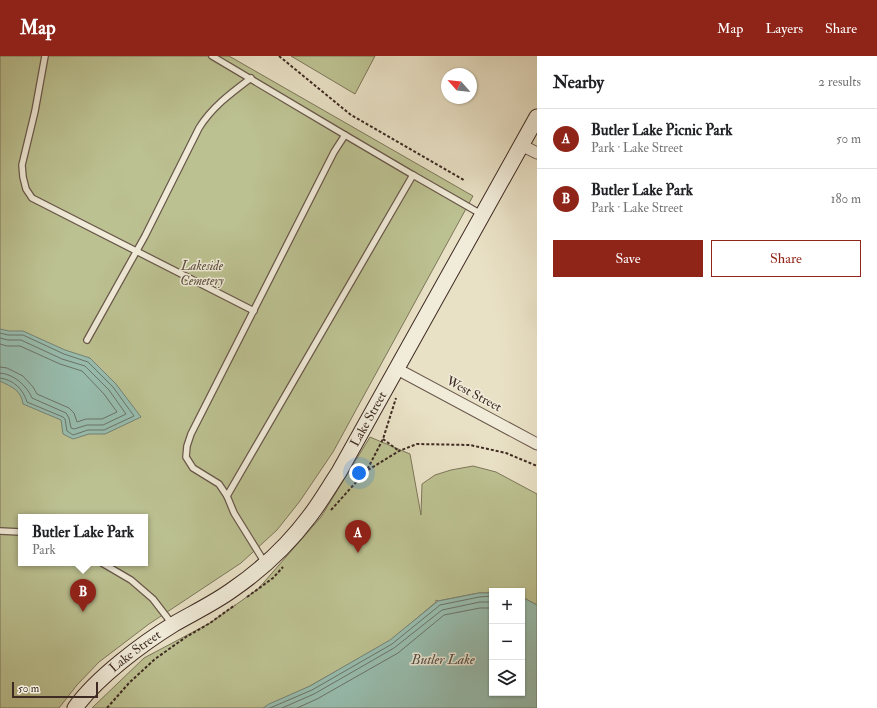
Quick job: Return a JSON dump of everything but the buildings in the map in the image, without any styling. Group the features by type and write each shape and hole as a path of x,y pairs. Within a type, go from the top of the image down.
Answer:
{"street":[{"name":"Lake Street","path":"75,708 102,678 132,654 173,625 232,590 266,564 304,523 340,472 537,117"},
{"path":"522,145 537,153"},
{"name":"West Street","path":"397,369 537,444"}],"lane":[{"path":"45,56 35,110 22,165 26,189 32,198 254,311"},
{"path":"212,56 413,175 483,214"},
{"path":"87,340 136,251 199,128 207,116 234,91 251,78"},
{"path":"266,564 234,513 227,496 219,484 192,468 186,457 187,446 191,434 334,152 345,135"},
{"path":"227,496 413,175"},
{"path":"0,531 18,532"},
{"path":"107,566 131,580 153,599 173,625"}],"path":[{"path":"278,56 357,119 464,180"},
{"path":"383,439 398,451"},
{"path":"367,470 398,451 416,444 470,445 506,453 537,466"}],"green space":[{"name":"Lakeside Cemetery","path":"0,56 229,56 473,196 333,452 300,501 277,530 241,563 149,624 99,662 77,685 59,708 0,708"},
{"path":"291,56 375,56 355,94"},
{"path":"370,437 410,454 421,515 422,484 435,475 473,466 496,472 537,494 537,605 525,599 525,588 489,588 489,593 479,593 438,601 436,600 436,602 390,641 310,686 266,708 92,708 144,658 210,623 258,589 321,517"}],"water":[{"path":"0,329 9,331 23,331 65,350 90,358 116,384 141,417 105,434 89,434 73,439 63,434 61,420 23,404 18,392 0,381"},
{"name":"Butler Lake","path":"479,593 489,593 489,696 525,696 525,599 537,605 537,708 263,708 310,686 390,640 438,601"}],"place":[{"name":"Butler Lake Picnic Park","path":"358,553"},
{"name":"Butler Lake Park","path":"83,612"}]}
